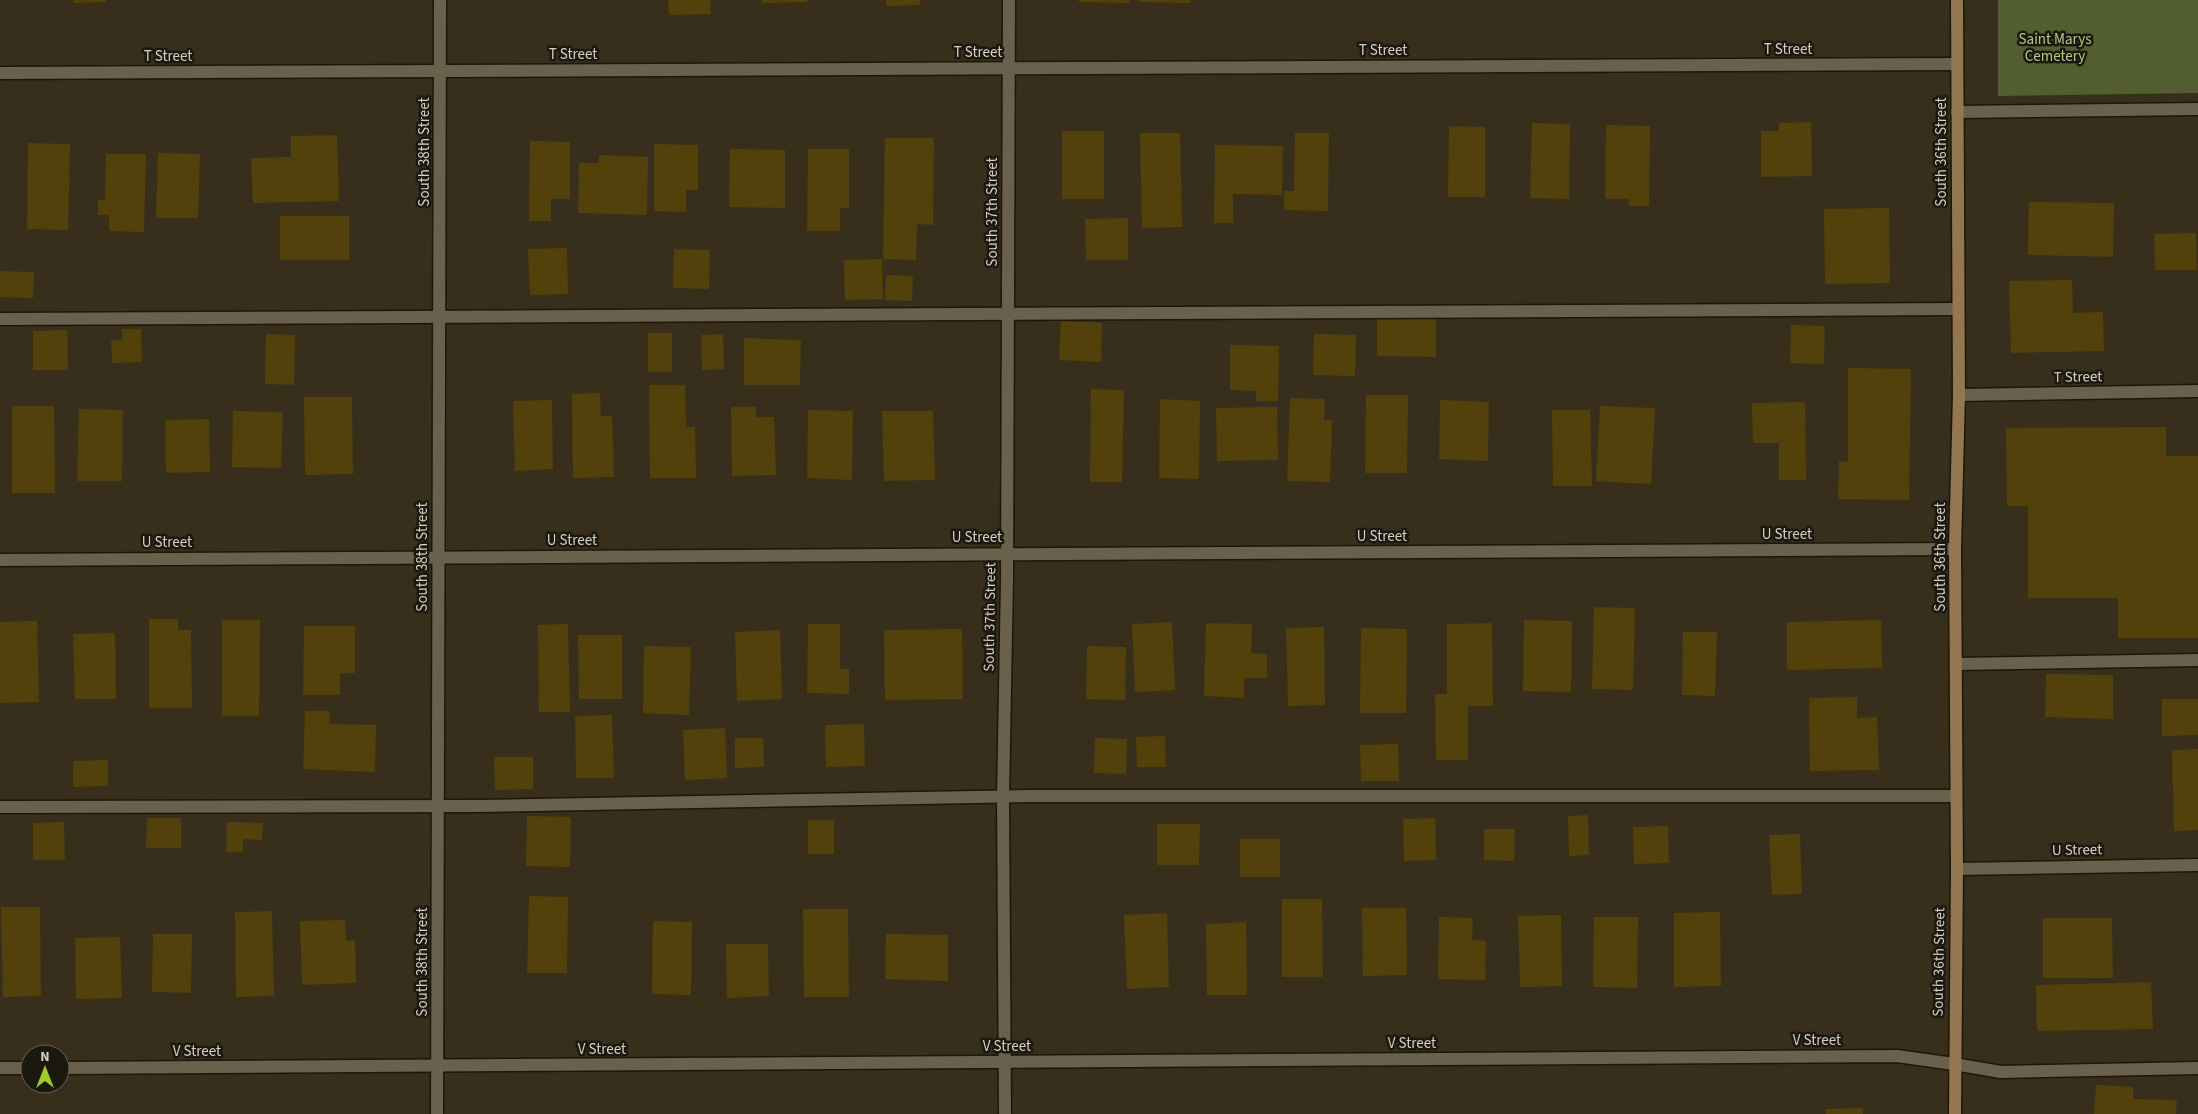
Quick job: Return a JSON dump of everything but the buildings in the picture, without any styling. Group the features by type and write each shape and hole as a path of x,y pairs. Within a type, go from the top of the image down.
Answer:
{"main road":[{"name":"South 36th Street","path":"1954,1114 1957,869 1955,549 1958,396 1957,0"}],"street":[{"name":"South 38th Street","path":"437,1114 440,0"},
{"name":"South 37th Street","path":"1005,1114 1003,797 1007,554 1009,0"},
{"name":"T Street","path":"0,73 1957,64"},
{"path":"1957,112 2198,109"},
{"path":"0,320 440,316 1958,309"},
{"name":"T Street","path":"1958,396 2198,391"},
{"name":"U Street","path":"0,560 1955,549"},
{"path":"1956,664 2198,660"},
{"path":"0,807 438,806 1003,797 1956,796"},
{"name":"U Street","path":"1957,869 2198,865"},
{"name":"V Street","path":"70,1068 1897,1056 2001,1072 2198,1068"},
{"path":"0,1068 20,1068"}],"green space":[{"name":"Saint Marys Cemetery","path":"1998,0 2198,0 2198,93 1998,96"}]}
